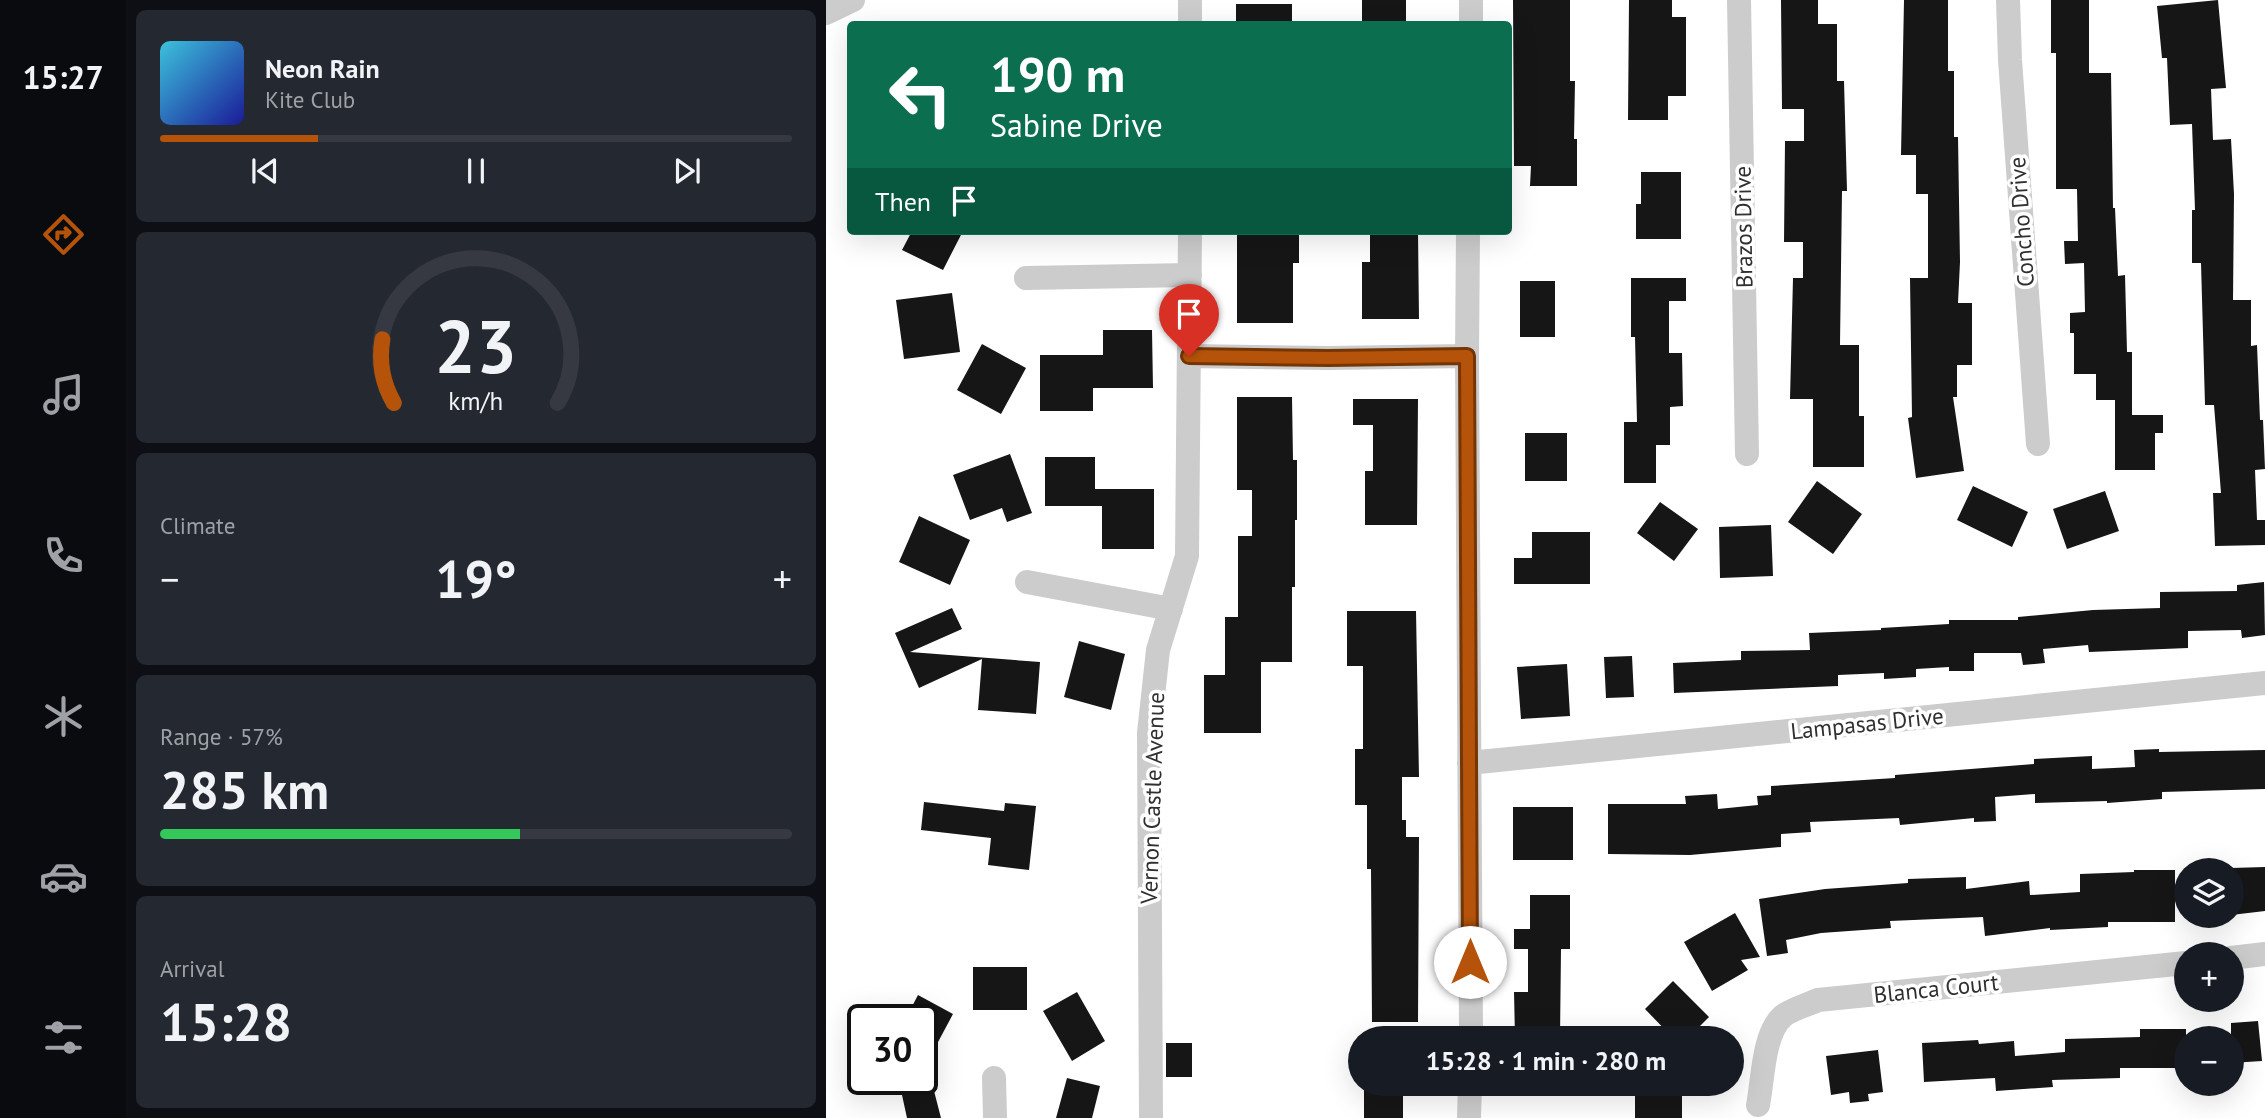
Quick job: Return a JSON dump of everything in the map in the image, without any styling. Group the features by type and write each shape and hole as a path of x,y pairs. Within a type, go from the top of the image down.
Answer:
{"street":[{"path":"826,13 853,0"},
{"path":"1190,0 1190,21"},
{"path":"1471,0 1471,21"},
{"name":"Brazos Drive","path":"1739,0 1747,454"},
{"name":"Concho Drive","path":"2008,0 2038,444"},
{"name":"Vernon Castle Avenue","path":"1151,1118 1149,733 1158,650 1187,556 1190,235"},
{"path":"1468,235 1471,1026"},
{"path":"1026,278 1190,275"},
{"path":"1189,356 1467,356"},
{"path":"1027,582 1171,609"},
{"name":"Lampasas Drive","path":"1469,763 2265,683"},
{"path":"2244,956 2265,954"},
{"name":"Blanca Court","path":"1758,1105 1770,1035 1776,1023 1786,1014 1818,1000 2174,963"},
{"path":"994,1077 995,1118"},
{"path":"1469,1118 1470,1096"}],"building":[{"path":"1362,0 1406,0 1406,21 1362,21"},
{"path":"1513,0 1570,0 1570,81 1575,81 1574,139 1577,139 1577,186 1530,186 1531,166 1514,166"},
{"path":"1629,0 1672,0 1672,17 1686,17 1686,96 1668,96 1668,120 1628,120"},
{"path":"1781,0 1818,0 1818,24 1837,24 1837,81 1844,81 1847,191 1842,191 1840,345 1859,345 1859,416 1864,416 1864,467 1813,467 1813,399 1790,399 1793,278 1803,278 1803,242 1784,242 1785,141 1804,141 1804,109 1782,109"},
{"path":"1904,0 1948,0 1948,71 1954,71 1954,137 1958,137 1958,303 1972,303 1972,365 1957,365 1957,397 1953,397 1964,471 1916,478 1908,418 1912,417 1910,278 1928,278 1928,194 1916,194 1916,155 1901,155"},
{"path":"2051,0 2089,0 2089,73 2111,73 2113,208 2118,276 2125,275 2127,352 2132,352 2132,415 2163,415 2163,433 2155,433 2155,470 2115,470 2115,400 2096,400 2096,374 2074,374 2074,333 2070,333 2070,313 2085,312 2084,263 2065,264 2064,241 2078,241 2077,189 2056,189 2056,53 2051,53"},
{"path":"2218,0 2226,88 2211,89 2213,140 2231,139 2234,194 2233,300 2251,300 2251,346 2257,345 2265,469 2255,470 2257,520 2265,520 2265,545 2215,546 2213,493 2221,493 2214,405 2205,405 2201,263 2192,263 2192,210 2195,210 2192,124 2170,125 2167,58 2162,58 2157,6"},
{"path":"1236,4 1292,4 1292,21 1236,21"},
{"path":"1641,172 1681,172 1681,239 1636,239 1636,204 1641,204"},
{"path":"910,235 961,235 943,270 902,250"},
{"path":"1237,235 1299,235 1299,263 1293,263 1293,323 1237,323"},
{"path":"1370,235 1418,235 1419,319 1362,319 1362,262 1370,262"},
{"path":"1631,278 1686,278 1686,301 1669,301 1669,353 1682,353 1683,406 1670,407 1670,445 1656,445 1656,483 1624,483 1624,422 1637,422 1635,337 1631,337"},
{"path":"1520,281 1555,281 1555,337 1520,337"},
{"path":"952,293 960,352 904,359 896,300"},
{"path":"1103,330 1152,330 1153,388 1093,388 1093,411 1040,411 1040,355 1103,355"},
{"path":"982,344 1026,368 1001,414 957,390"},
{"path":"1237,397 1292,397 1293,460 1297,460 1297,520 1295,587 1292,587 1292,662 1261,662 1261,733 1204,733 1204,675 1225,675 1225,617 1238,617 1238,536 1252,536 1252,490 1237,490"},
{"path":"1353,399 1418,399 1417,525 1365,525 1365,471 1373,471 1373,425 1353,425"},
{"path":"1525,433 1567,433 1567,481 1525,481"},
{"path":"1010,454 1032,513 1007,522 1002,508 970,520 953,475"},
{"path":"1045,457 1095,457 1095,489 1154,489 1154,549 1102,549 1102,506 1045,506"},
{"path":"1817,481 1862,514 1833,554 1788,522"},
{"path":"1973,486 2028,512 2012,547 1957,520"},
{"path":"2105,491 2119,531 2067,549 2053,509"},
{"path":"1660,502 1698,529 1674,561 1637,533"},
{"path":"919,516 970,540 950,585 899,562"},
{"path":"1771,525 1773,576 1720,578 1719,527"},
{"path":"1532,532 1590,532 1590,584 1514,584 1514,558 1532,558"},
{"path":"2264,582 2265,635 2242,638 2241,630 2188,631 2188,648 2089,652 2088,645 2043,649 2045,663 2023,665 2021,653 1974,653 1974,671 1949,671 1949,667 1916,669 1916,677 1884,679 1884,673 1838,675 1838,686 1674,693 1673,663 1741,660 1741,651 1810,650 1809,633 1949,624 1949,620 2018,620 2018,617 2093,610 2160,608 2160,592 2237,591 2237,585"},
{"path":"952,608 962,629 910,652 1040,662 1036,714 978,710 982,659 919,688 895,633"},
{"path":"1347,611 1416,611 1419,777 1402,777 1402,820 1406,820 1406,837 1419,837 1418,1022 1372,1022 1371,869 1367,869 1367,805 1355,805 1355,749 1363,749 1363,666 1347,666"},
{"path":"1079,641 1125,654 1111,710 1064,697"},
{"path":"1632,656 1634,697 1606,698 1604,657"},
{"path":"1567,664 1570,716 1521,719 1517,667"},
{"path":"2159,749 2159,752 2265,750 2265,789 2162,792 2162,799 2107,803 2035,803 2035,794 1995,797 1996,821 1974,822 1974,818 1900,825 1899,818 1810,822 1811,832 1781,834 1781,847 1690,855 1608,854 1608,804 1686,804 1685,796 1717,794 1718,809 1758,805 1757,796 1771,795 1771,786 1895,778 1895,775 2034,764 2034,759 2092,756 2092,769 2135,767 2134,750"},
{"path":"924,802 1004,811 1005,803 1036,806 1029,870 988,865 991,838 921,830"},
{"path":"1513,807 1573,807 1573,860 1513,860"},
{"path":"2265,867 2265,911 2244,913 2244,868"},
{"path":"2174,870 2174,922 2108,922 2108,927 2050,928 1985,936 1983,917 1890,921 1891,928 1821,933 1786,940 1788,953 1767,956 1759,899 1825,889 1908,883 1908,879 1966,877 1966,889 2029,881 2030,895 2080,892 2080,874"},
{"path":"1530,895 1570,895 1570,949 1561,949 1560,1026 1515,1026 1514,992 1528,992 1528,949 1514,949 1514,929 1530,929"},
{"path":"1735,913 1760,957 1741,960 1748,970 1712,991 1684,942"},
{"path":"973,967 1027,967 1027,1010 973,1010"},
{"path":"1673,981 1709,1017 1700,1026 1661,1026 1645,1009"},
{"path":"1077,992 1105,1041 1072,1061 1043,1011"},
{"path":"918,995 935,1004 913,1004"},
{"path":"938,1006 953,1014 938,1042"},
{"path":"2258,1021 2262,1061 2244,1062 2244,1026 2231,1026 2231,1023"},
{"path":"2140,1029 2174,1029 2174,1068 2120,1068 2120,1078 2052,1080 2053,1087 1996,1091 1995,1078 1924,1082 1922,1043 1978,1040 1979,1044 2014,1041 2015,1056 2065,1052 2065,1039 2140,1037"},
{"path":"1166,1043 1192,1043 1192,1077 1166,1077"},
{"path":"1878,1050 1883,1092 1868,1094 1869,1101 1850,1103 1849,1092 1831,1095 1826,1056"},
{"path":"1067,1078 1100,1086 1092,1118 1056,1118"},
{"path":"902,1095 935,1095 941,1118 907,1118"},
{"path":"1364,1096 1403,1096 1403,1118 1364,1118"},
{"path":"1635,1096 1682,1096 1682,1118 1635,1118"}],"route":[{"path":"1189,356 1467,356 1470,962"}]}
